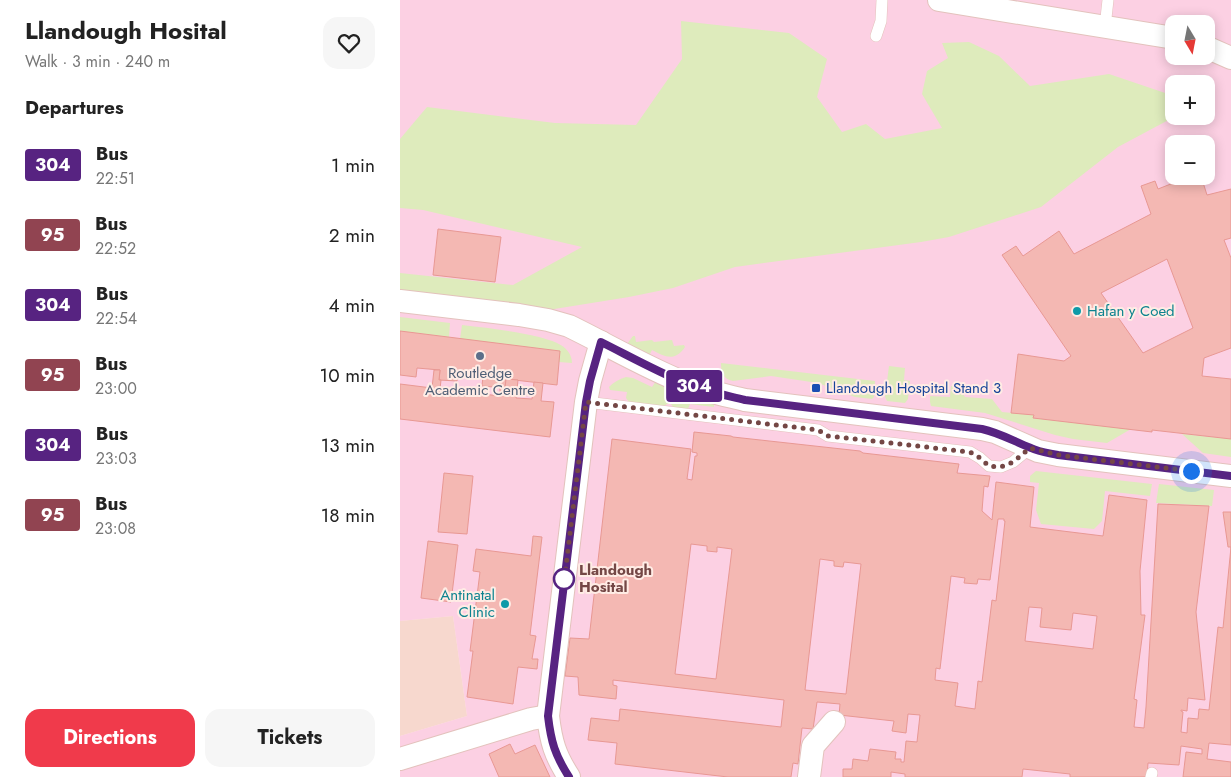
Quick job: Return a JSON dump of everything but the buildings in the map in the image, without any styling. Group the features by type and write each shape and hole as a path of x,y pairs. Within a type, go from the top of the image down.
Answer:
{"street":[{"path":"939,0 1165,37"},
{"path":"1215,51 1231,58"},
{"path":"400,301 509,314 548,320 569,326 687,384 709,392 745,400 982,429 1008,437 1030,448 1058,455 1231,476"},
{"path":"569,777 553,747 548,716 586,402 601,342"},
{"path":"400,759 531,719 548,716"},
{"path":"809,777 812,746 834,722"}],"lane":[{"path":"876,36 881,21 882,0"},
{"path":"1105,27 1108,0"},
{"path":"586,402 818,430 828,436 970,452 989,466 1001,467 1013,462 1030,448"}],"shaded area":[{"path":"400,0 1231,0 1231,777 400,777 400,736 467,716 453,616 400,621"},
{"path":"453,616 467,716 400,736 400,621"}],"green space":[{"path":"681,21 789,33 827,59 817,97 842,132 866,124 885,139 942,128 922,94 927,71 948,58 942,43 969,42 999,56 1030,86 1109,74 1165,93 1165,122 1118,147 1041,207 949,237 735,267 673,288 548,310 400,292 400,273 513,285 582,247 423,210 400,208 400,139 427,107 555,123 636,125 682,59"},
{"path":"400,317 450,323 449,337 400,331"},
{"path":"462,325 520,333 552,341 568,351 572,363 559,362 559,351 460,339"},
{"path":"635,336 636,342 672,340 674,346 684,345 685,347 677,355 670,357 652,350 649,356 627,344"},
{"path":"721,363 875,381 874,397 872,399 855,397 818,383 771,376 733,381 723,375"},
{"path":"889,366 905,368 904,380 910,381 908,399 905,403 887,401 885,397"},
{"path":"626,377 633,378 652,387 656,381 714,402 714,407 690,404 688,409 674,408 671,404 662,407 629,402 626,398 627,392 610,390 609,387"},
{"path":"951,386 959,387 965,397 992,399 1002,412 1034,415 1033,418 1131,429 1107,443 1055,435 985,413 931,406 930,396 950,397"},
{"path":"1182,434 1231,439 1231,457 1203,453"},
{"path":"1036,471 1152,484 1150,496 1105,491 1102,521 1094,529 1041,524 1036,510 1039,483 1030,482 1030,476"},
{"path":"1159,484 1214,490 1212,506 1156,503"}],"bus line":[{"name":"304","path":"569,777 553,747 548,716 586,402 601,342 687,384 709,392 745,400 982,429 995,432 1046,453 1231,476"}],"place":[{"name":"Hafan y Coed","path":"1077,311"},
{"name":"Routledge Academic Centre","path":"480,356"},
{"name":"Llandough Hospital Stand 3","path":"816,388"},
{"name":"Llandough Hosital","path":"564,579"},
{"name":"Antinatal Clinic","path":"505,604"}],"route":[{"path":"564,579 564,583 586,402 818,430 828,436 970,452 989,466 1001,467 1013,462 1030,448 1058,455 1191,471"}]}
